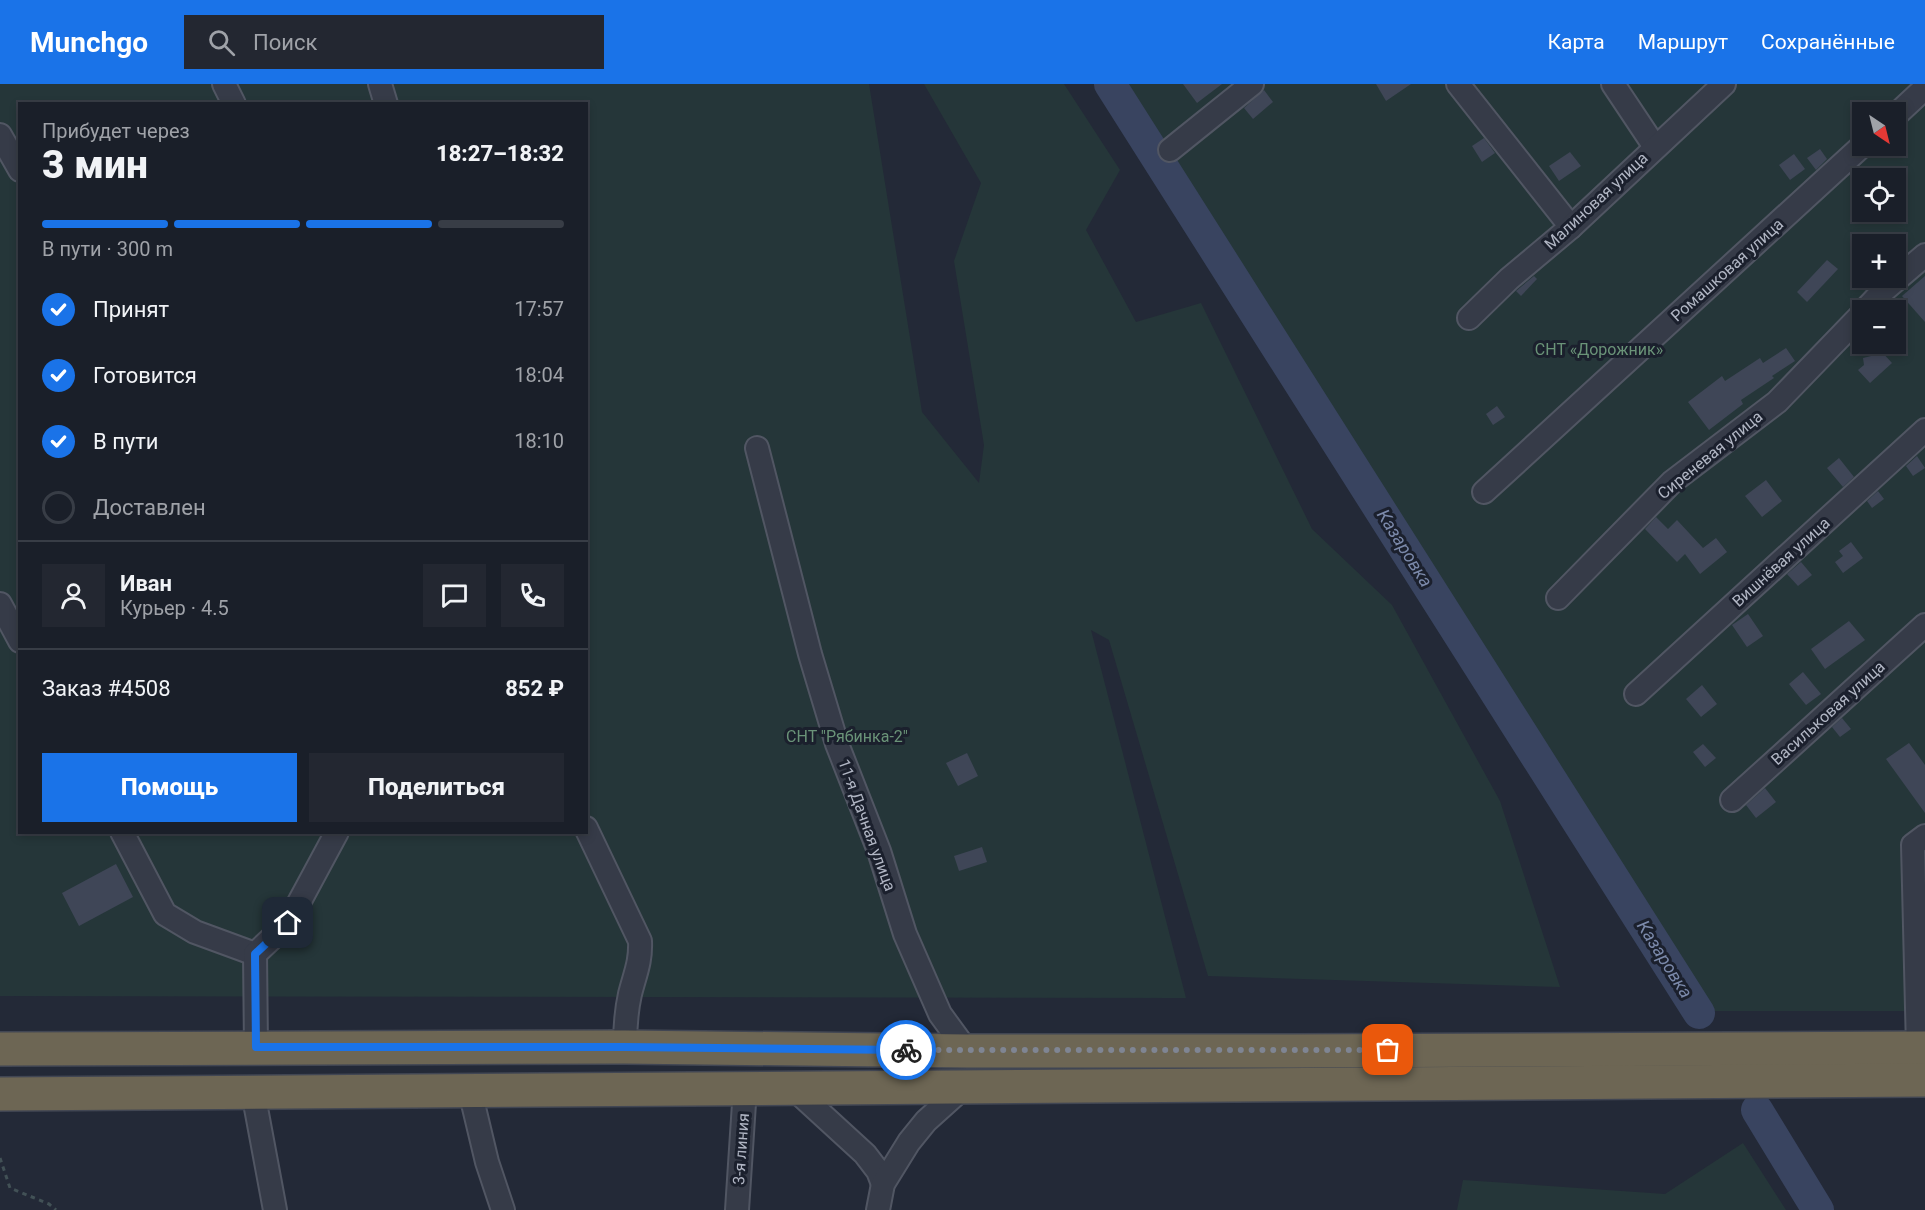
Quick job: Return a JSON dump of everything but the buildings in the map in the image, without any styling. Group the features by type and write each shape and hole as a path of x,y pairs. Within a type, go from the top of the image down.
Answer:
{"highway":[{"path":"294,1047 294,1091"},
{"path":"0,1049 625,1047 967,1051 1922,1048"},
{"path":"0,1094 966,1085 1336,1085 1925,1080"}],"street":[{"path":"224,84 233,102"},
{"path":"380,84 385,102"},
{"path":"1170,150 1252,84"},
{"path":"1458,84 1571,227"},
{"path":"1613,84 1655,147"},
{"name":"Малиновая улица","path":"1469,318 1509,279 1571,227 1724,84"},
{"path":"1906,106 1925,88"},
{"path":"0,135 18,166"},
{"name":"Ромашковая улица","path":"1484,492 1852,155"},
{"name":"Сиреневая улица","path":"1874,300 1925,255"},
{"name":"Сиреневая улица","path":"1558,598 1672,482 1777,402 1852,324"},
{"name":"Вишнёвая улица","path":"1636,693 1925,430"},
{"name":"11-я Дачная улица","path":"757,448 810,654 837,744 879,851 905,934 940,1014 967,1051"},
{"path":"0,604 18,637"},
{"name":"Васильковая улица","path":"1732,800 1925,625"},
{"path":"588,832 640,941 641,957 625,1021 625,1047"},
{"path":"123,834 165,914 195,932 255,954"},
{"path":"256,1047 255,954 288,923 336,834"},
{"path":"1919,840 1922,1048"},
{"path":"878,1210 883,1184 909,1142 926,1121 966,1085"},
{"name":"3-я линия","path":"737,1210 745,1088"},
{"path":"793,1088 865,1154 878,1171 883,1184"},
{"path":"470,1091 487,1162 503,1210"},
{"path":"253,1092 275,1210"}],"path":[{"path":"0,1158 9,1188 50,1204 56,1210"}],"green space":[{"name":"СНТ \"Рябинка-2\"","path":"0,84 869,84 922,412 979,483 984,445 954,261 981,183 924,84 1064,84 1120,170 1086,230 1136,322 1201,303 1312,529 1392,605 1500,801 1560,987 1208,976 1109,640 1091,630 1186,998 0,996"},
{"name":"СНТ «Дорожник»","path":"1116,84 1925,84 1925,1011 1708,1011"},
{"path":"1743,1143 1786,1210 1457,1210 1463,1180 1665,1194"}],"waterway":[{"name":"Казаровка","path":"1110,84 1699,1013"},
{"name":"Казаровка","path":"1757,1110 1818,1210"}],"way so far":[{"path":"906,1050 1388,1050"}],"route":[{"path":"288,923 255,954 256,1047 906,1050"}]}
